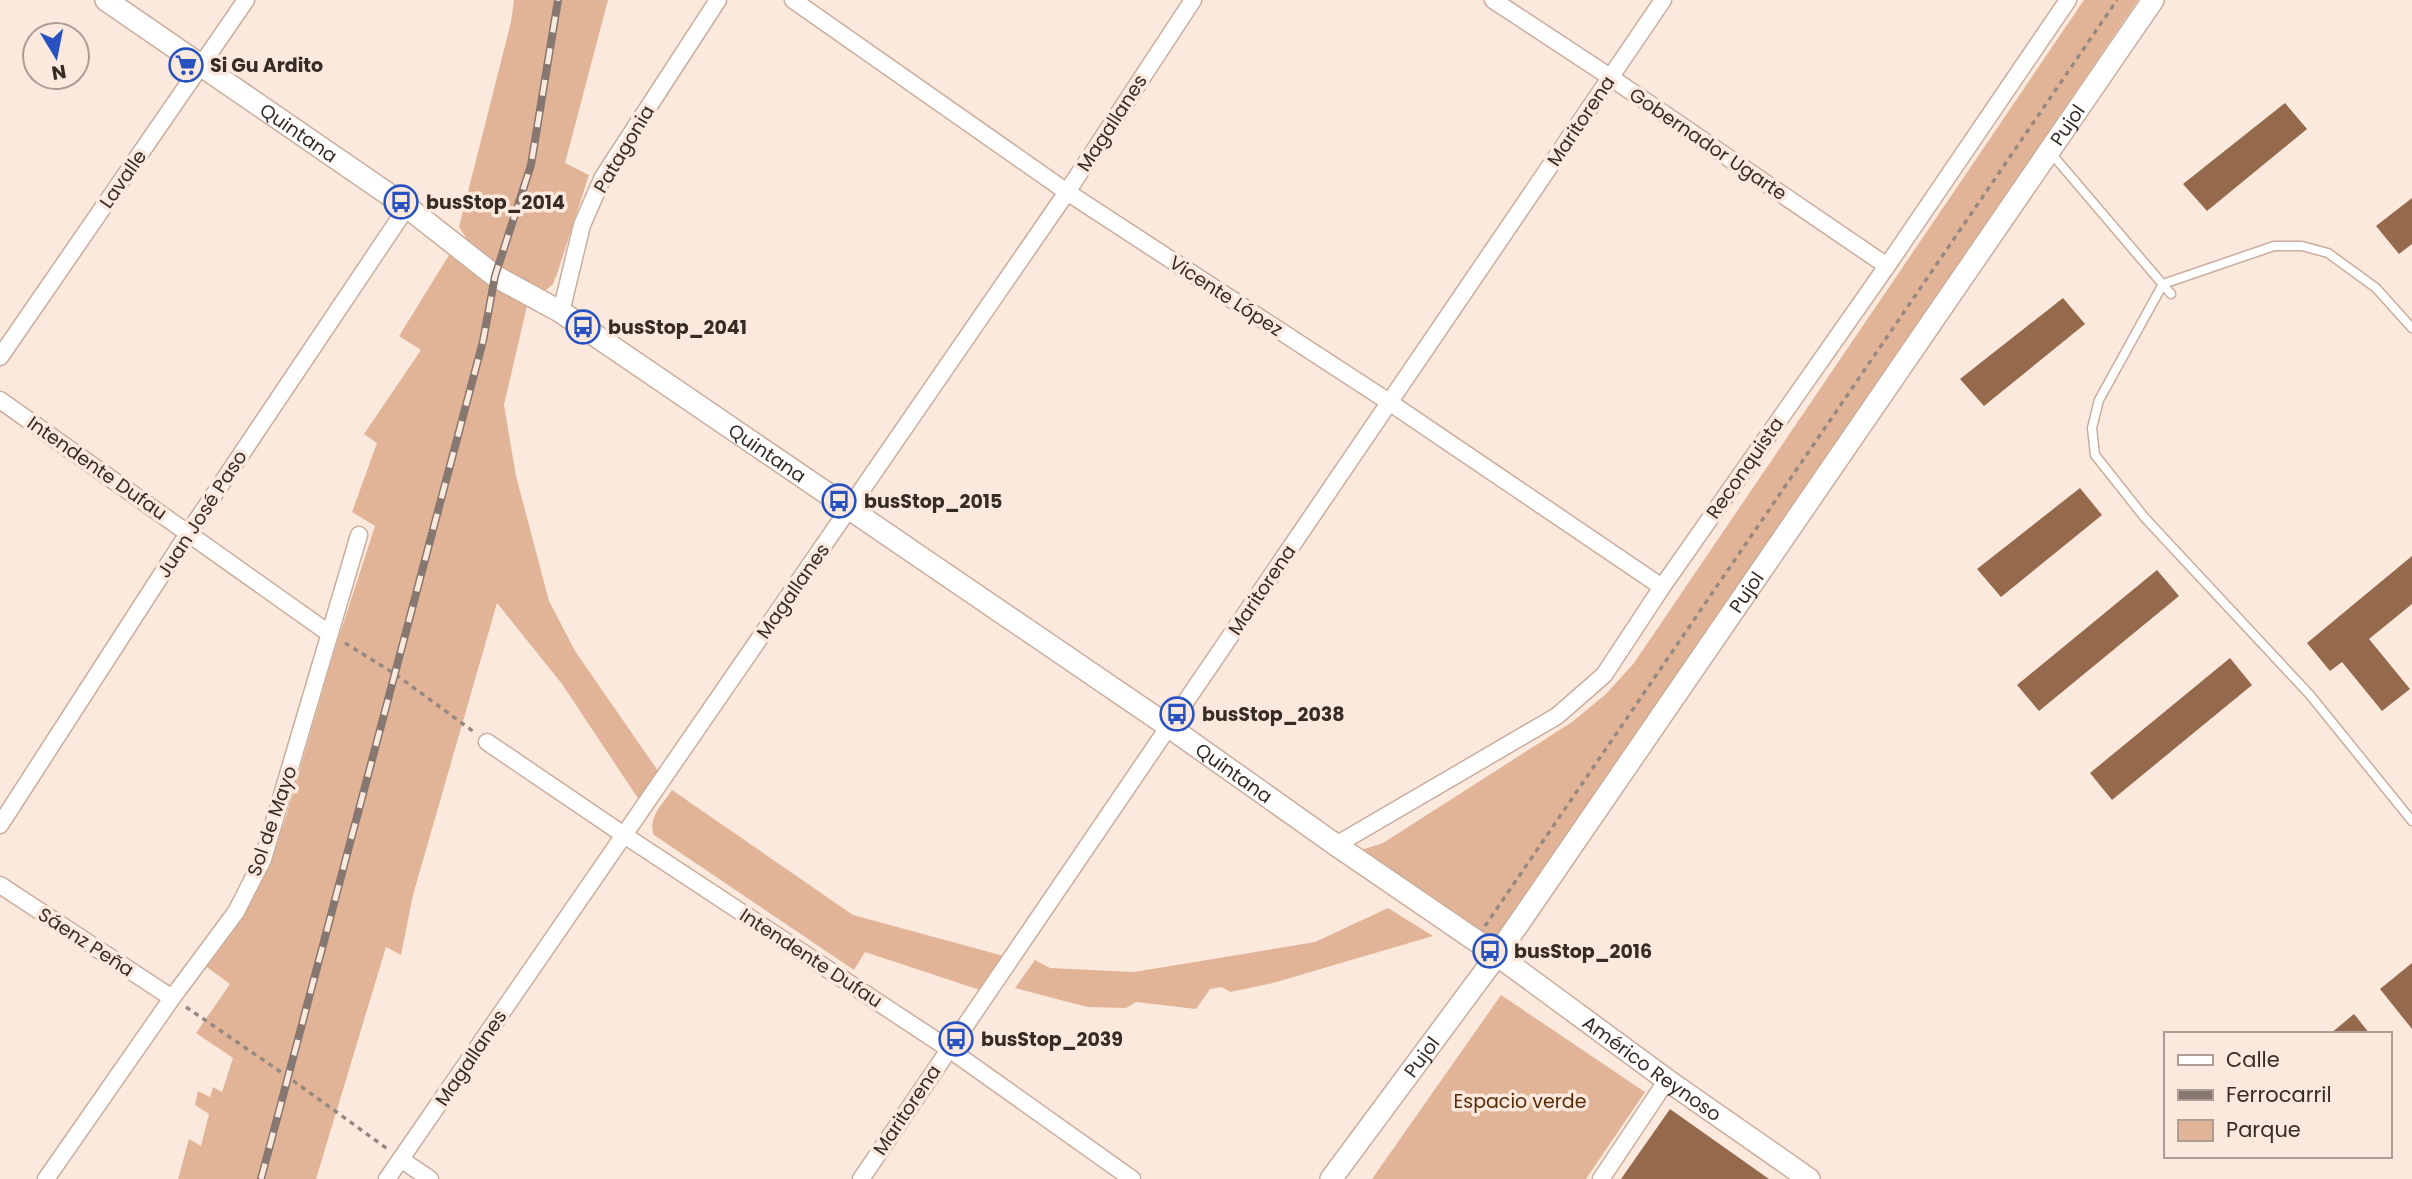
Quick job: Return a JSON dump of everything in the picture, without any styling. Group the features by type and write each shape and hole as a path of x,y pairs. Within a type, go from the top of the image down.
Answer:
{"street":[{"name":"Quintana","path":"106,0 408,206 495,276 561,312 1168,726 1497,955"},
{"name":"Lavalle","path":"0,357 246,0"},
{"name":"Patagonia","path":"561,312 582,225 603,177 719,0"},
{"name":"Vicente López","path":"793,0 1067,192 1389,402 1662,587"},
{"name":"Magallanes","path":"387,1179 1067,192 1193,0"},
{"name":"Gobernador Ugarte","path":"1493,0 1887,266"},
{"name":"Maritorena","path":"861,1179 1663,0"},
{"name":"Reconquista","path":"1336,845 1557,716 1604,676 1662,587 1887,266 2068,0"},
{"name":"Pujol","path":"1331,1179 1497,955 2153,0"},
{"name":"Juan José Paso","path":"0,825 190,532 408,206"},
{"name":"Intendente Dufau","path":"0,400 190,532 330,634"},
{"name":"Sol de Mayo","path":"46,1179 172,998 236,912 262,859 359,535"},
{"name":"Intendente Dufau","path":"487,742 949,1049 1132,1179"},
{"name":"Sáenz Peña","path":"0,886 172,998"},
{"name":"Américo Reynoso","path":"1497,955 1667,1080 1809,1179"},
{"path":"1601,1179 1667,1080"},
{"path":"402,1160 430,1179"}],"lane":[{"path":"2050,152 2171,294"},
{"path":"2412,328 2376,288 2328,253 2302,246 2274,246 2163,284 2099,400 2092,428 2095,455 2145,518 2310,695 2412,821"}],"path":[{"path":"1474,940 2117,0"},
{"path":"330,634 395,674 487,742"},
{"path":"172,998 288,1077 402,1160"}],"green space":[{"path":"514,0 608,0 565,163 589,175 557,274 553,284 545,291 533,291 508,275 468,241 459,227 511,22"},
{"path":"2084,0 2138,0 1505,931 1497,938 1484,939 1358,851 1383,843 1572,722 1606,694 1634,663"},
{"path":"451,252 527,306 504,405 516,476 549,601 575,651 658,771 639,800 562,684 497,603 413,895 401,955 386,947 316,1179 178,1179 189,1139 201,1146 209,1114 195,1105 198,1091 210,1097 213,1087 222,1092 233,1058 196,1033 230,984 204,965 267,869 285,820 335,649 375,526 352,512 377,443 364,434 421,350 399,336"},
{"path":"672,790 853,915 1004,956 980,990 865,952 854,970 654,835 654,817"},
{"path":"1388,908 1433,936 1273,983 1230,992 1222,987 1210,989 1196,1009 1136,1002 1126,1008 1087,1007 1015,988 1035,960 1050,968 1134,972 1315,942"},
{"name":"Espacio verde","path":"1501,995 1645,1092 1586,1179 1372,1179"}],"building":[{"path":"2285,103 2307,129 2207,211 2183,184"},
{"path":"2412,198 2412,244 2399,254 2376,226"},
{"path":"2063,298 2085,324 1984,406 1960,379"},
{"path":"2080,488 2102,515 2001,597 1977,569"},
{"path":"2412,556 2412,604 2369,639 2410,689 2382,711 2342,662 2330,671 2307,643"},
{"path":"2157,570 2179,596 2039,711 2017,685"},
{"path":"2230,658 2252,685 2112,800 2090,773"},
{"path":"2412,963 2412,1029 2380,989"},
{"path":"2354,1014 2368,1032 2332,1032"},
{"path":"1670,1109 1769,1179 1621,1179"}],"railway":[{"path":"261,1179 483,341 495,276 531,165 558,0"}],"place":[{"name":"Si Gu Ardito","path":"186,65"},
{"name":"busStop_2014","path":"401,202"},
{"name":"busStop_2041","path":"583,327"},
{"name":"busStop_2015","path":"839,501"},
{"name":"busStop_2038","path":"1177,714"},
{"name":"busStop_2016","path":"1490,951"},
{"name":"busStop_2039","path":"956,1039"}]}
